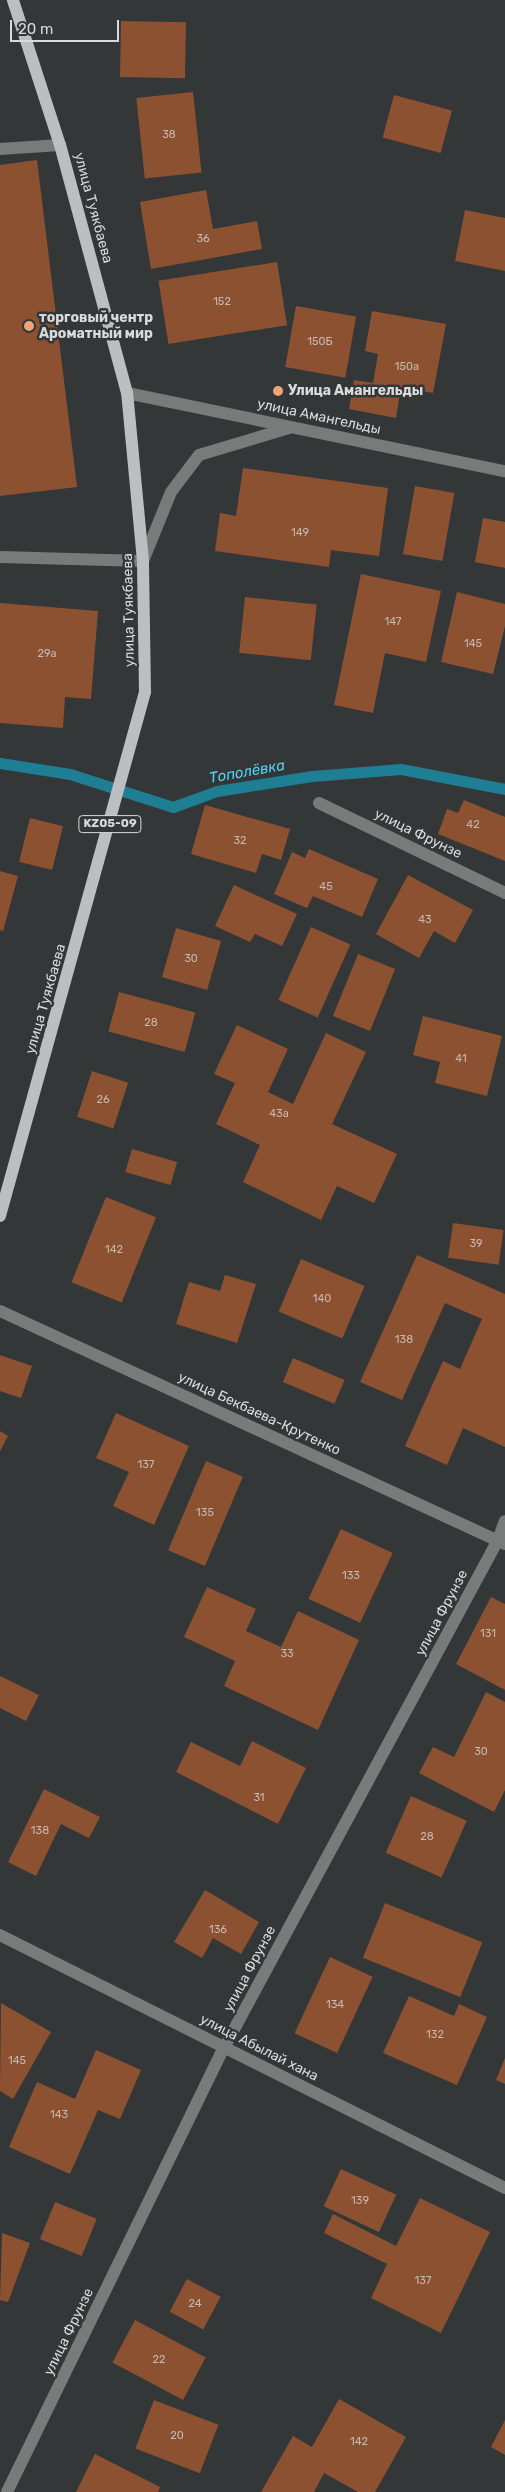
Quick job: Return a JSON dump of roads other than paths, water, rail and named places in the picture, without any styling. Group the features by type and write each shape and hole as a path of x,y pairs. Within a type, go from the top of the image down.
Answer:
{"main road":[{"name":"улица Туякбаева","path":"0,1216 74,957 145,692 143,561 126,393 60,145 13,0"}],"street":[{"path":"0,149 60,145"},
{"name":"улица Амангельды","path":"126,393 505,471"},
{"path":"0,557 143,561 171,492 199,455 291,427"},
{"name":"улица Фрунзе","path":"319,803 505,893"},
{"name":"улица Бекбаева-Крутенко","path":"0,1311 501,1542"},
{"name":"улица Фрунзе","path":"7,2492 224,2048 501,1542 505,1521"},
{"name":"улица Абылай хана","path":"0,1935 505,2188"}],"waterway":[{"name":"Тополёвка","path":"0,763 70,774 173,807 217,791 312,776 401,769 505,789"}],"place":[{"name":"торговый чентр Ароматный мир","path":"29,326"},
{"name":"Улица Амангельды","path":"278,391"}]}
